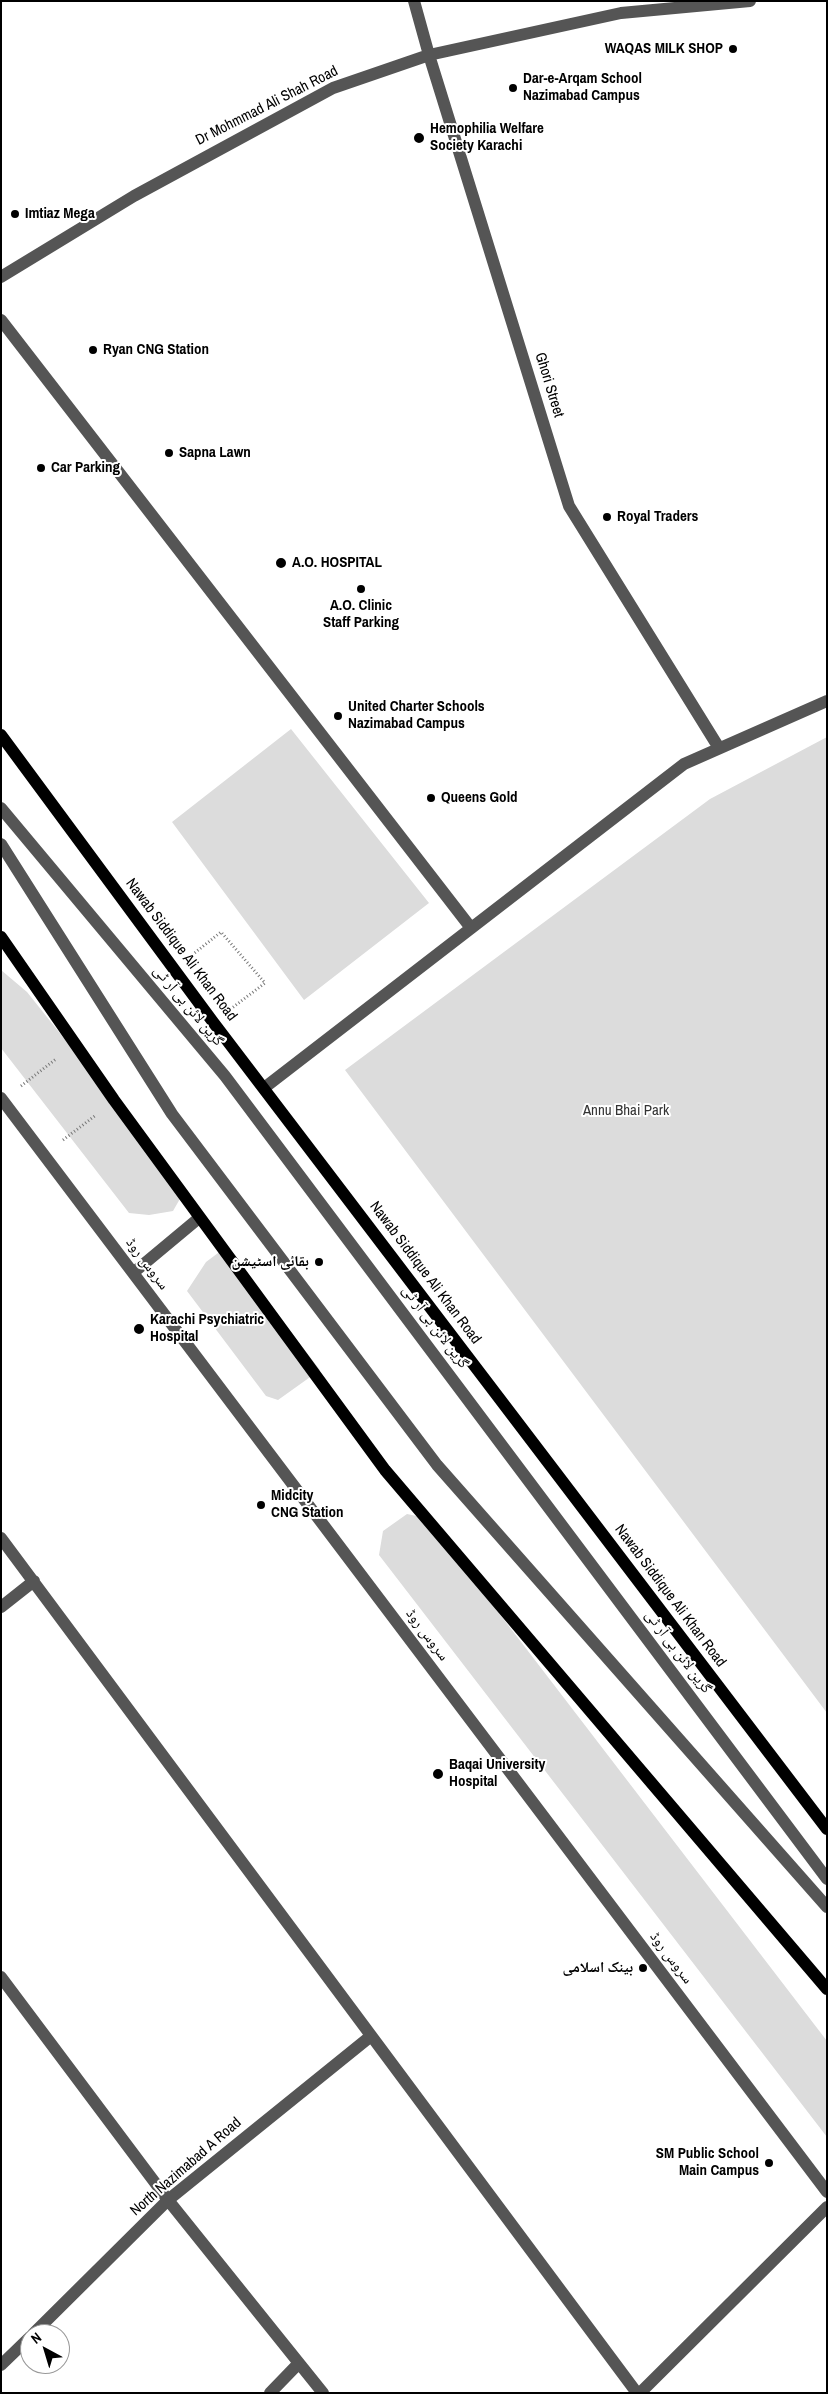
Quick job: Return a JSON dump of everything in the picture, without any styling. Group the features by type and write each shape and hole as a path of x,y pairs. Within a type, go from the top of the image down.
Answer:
{"main road":[{"name":"Nawab Siddique Ali Khan Road","path":"1,735 213,1022 827,1829"},
{"path":"1,937 114,1100 199,1218 385,1470 827,1990"}],"street":[{"name":"Ghori Street","path":"414,1 429,55 569,506 719,748"},
{"name":"Dr Mohmmad Ali Shah Road","path":"1,277 142,191 333,88 429,55 621,13 750,1"},
{"path":"1,320 471,928"},
{"path":"264,1088 684,764 827,701"},
{"name":"گرین لائن بی آر ٹی","path":"1,808 225,1076 827,1879"},
{"path":"1,844 172,1114 437,1465 827,1907"},
{"name":"سروس روڈ","path":"1,1098 827,2192"},
{"path":"133,1273 199,1218"},
{"path":"1,1538 638,2393 827,2208"},
{"path":"1,1607 34,1581"},
{"path":"1,1977 168,2200 323,2393"},
{"name":"North Nazimabad A Road","path":"42,2324 168,2200 371,2036"},
{"name":"North Nazimabad A Road","path":"1,2365 20,2346"},
{"path":"270,2393 299,2363"}],"path":[{"path":"213,1022 265,983 221,932"},
{"path":"44,1155 114,1100"}],"green space":[{"path":"291,729 429,903 304,1000 172,822"},
{"name":"Annu Bhai Park","path":"827,737 827,1713 345,1070 710,799"},
{"path":"1,970 27,992 185,1190 173,1211 149,1215 129,1213 1,1048"},
{"path":"226,1247 320,1370 278,1400 266,1396 187,1291 206,1262"},
{"path":"407,1514 426,1518 827,2041 827,2137 379,1555 383,1531"}],"place":[{"name":"WAQAS MILK SHOP","path":"733,49"},
{"name":"Dar-e-Arqam School Nazimabad Campus","path":"513,88"},
{"name":"Hemophilia Welfare Society Karachi","path":"419,138"},
{"name":"Imtiaz Mega","path":"15,214"},
{"name":"Ryan CNG Station","path":"93,350"},
{"name":"Sapna Lawn","path":"169,453"},
{"name":"Car Parking","path":"41,468"},
{"name":"Royal Traders","path":"607,517"},
{"name":"A.O. HOSPITAL","path":"281,563"},
{"name":"A.O. Clinic Staff Parking","path":"361,589"},
{"name":"United Charter Schools Nazimabad Campus","path":"338,716"},
{"name":"Queens Gold","path":"431,798"},
{"name":"بقائی اسٹیشن","path":"319,1262"},
{"name":"Karachi Psychiatric Hospital","path":"139,1329"},
{"name":"Midcity CNG Station","path":"261,1505"},
{"name":"Baqai University Hospital","path":"438,1774"},
{"name":"بینک اسلامی","path":"643,1968"},
{"name":"SM Public School Main Campus","path":"769,2163"}]}
